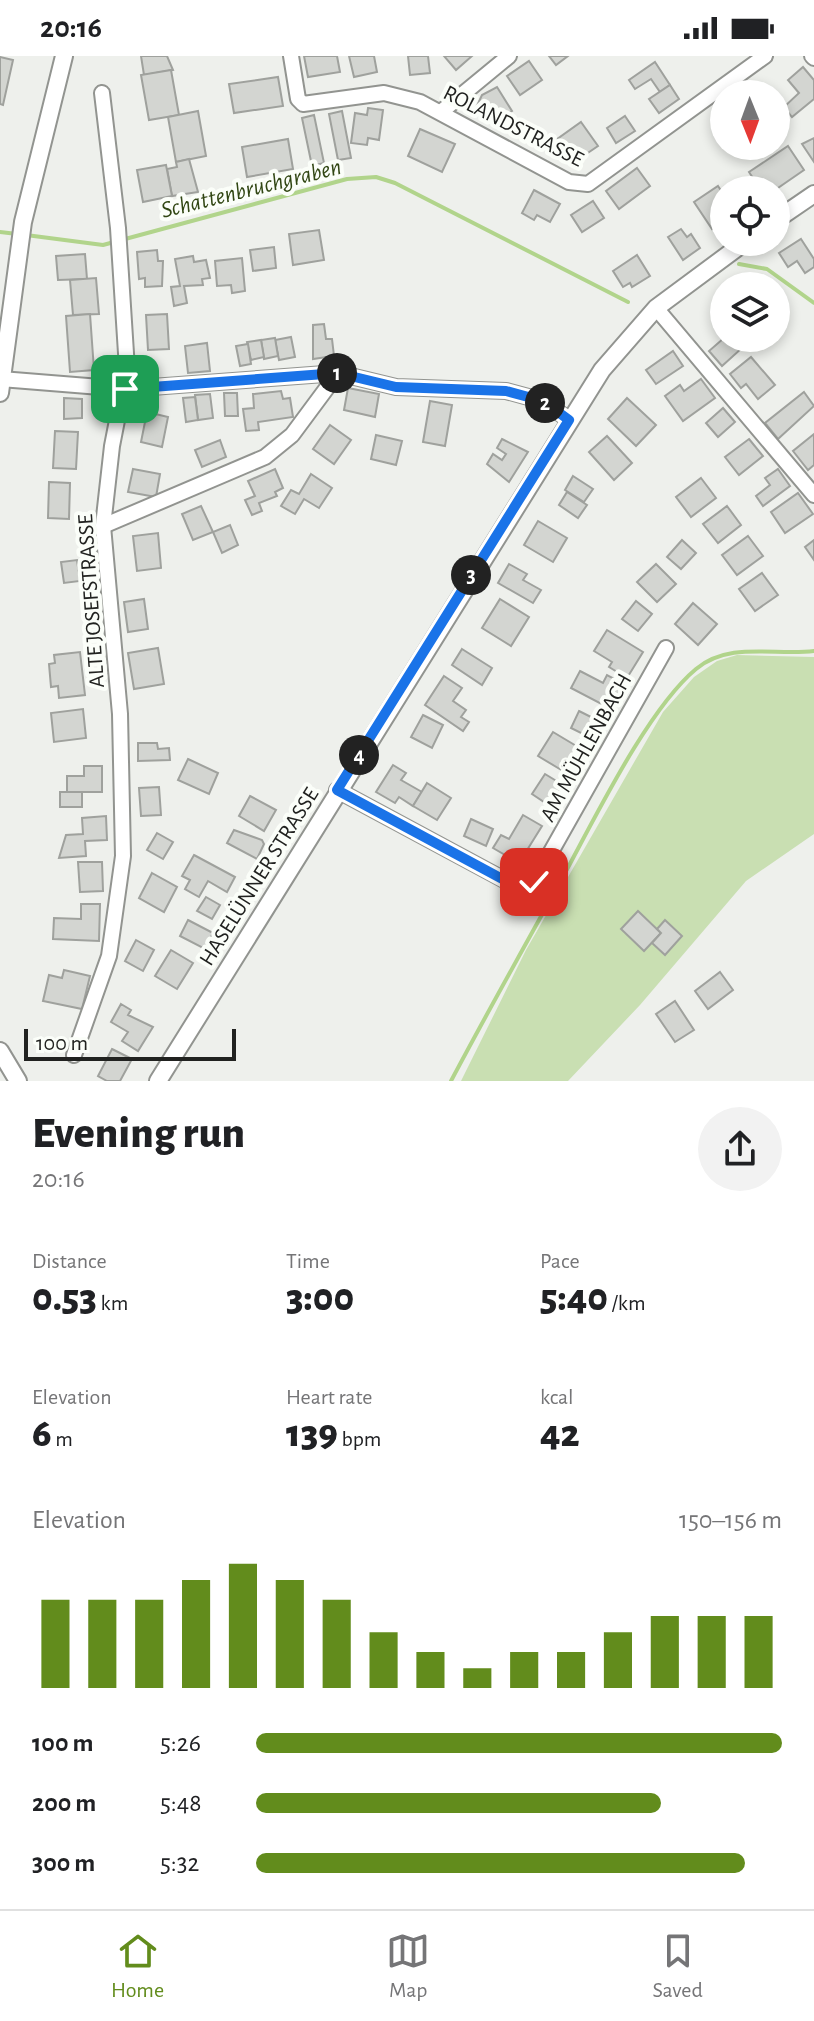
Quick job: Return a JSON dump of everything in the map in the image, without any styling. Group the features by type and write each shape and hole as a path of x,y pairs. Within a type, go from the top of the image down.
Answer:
{"street":[{"path":"0,393 23,222 64,56"},
{"name":"ROLANDSTRASSE","path":"291,56 298,99 303,104 384,93 441,112 569,182 588,184 765,56"},
{"path":"441,112 509,56"},
{"name":"ALTE JOSEFSTRASSE","path":"74,1055 109,956 123,856 120,714 103,526 112,446 125,389 120,252 102,93"},
{"path":"790,210 814,194"},
{"name":"HASELÜNNER STRASSE","path":"158,1081 602,370 656,308 726,256"},
{"path":"656,308 814,495"},
{"path":"1,379 125,389 338,373 396,387 506,391 543,401 569,420"},
{"path":"103,526 265,457 292,435 338,373"},
{"name":"AM MÜHLENBACH","path":"337,790 521,889 527,888 534,882 666,648"},
{"path":"2,1061 18,1081"}],"green space":[{"path":"737,655 814,657 814,834 746,881 640,1005 568,1081 461,1081 526,950 663,712 694,677 717,661"}],"building":[{"path":"141,56 167,56 173,70 144,75"},
{"path":"304,56 337,56 340,72 308,77"},
{"path":"349,56 374,56 377,72 354,77"},
{"path":"408,56 428,56 430,73 410,75"},
{"path":"444,56 472,56 456,70"},
{"path":"549,56 568,56 556,65"},
{"path":"0,57 13,60 3,105 0,104"},
{"path":"529,61 542,80 520,95 507,76"},
{"path":"655,62 670,85 660,92 651,79 635,89 629,80"},
{"path":"803,67 814,80 814,99 792,117 790,101 799,93 788,80"},
{"path":"171,70 179,115 149,120 141,75"},
{"path":"278,77 283,106 234,113 229,84"},
{"path":"670,85 679,99 659,113 649,99"},
{"path":"497,87 512,111 496,121 484,120 475,110 482,95"},
{"path":"368,108 383,110 379,140 368,138 367,145 351,143 355,113 367,115"},
{"path":"198,111 206,156 176,162 168,117"},
{"path":"342,111 351,158 338,160 329,114"},
{"path":"314,115 324,163 312,166 302,118"},
{"path":"625,116 635,131 616,143 607,128"},
{"path":"581,122 598,146 570,165 553,142"},
{"path":"420,129 455,144 442,172 408,156"},
{"path":"814,138 814,162 802,144"},
{"path":"288,139 293,169 247,177 242,147"},
{"path":"790,149 804,170 790,180 790,176 752,176 749,172 767,160 790,160"},
{"path":"189,159 198,192 172,196 167,169 177,167 176,162"},
{"path":"166,165 172,196 143,202 137,170"},
{"path":"637,168 650,186 619,209 606,191"},
{"path":"534,190 560,204 550,222 537,215 534,220 522,213"},
{"path":"710,191 710,226 694,202"},
{"path":"593,201 604,218 582,232 571,215"},
{"path":"681,229 687,237 691,234 700,248 683,260 668,237"},
{"path":"319,230 324,260 293,265 289,234"},
{"path":"801,239 814,259 814,267 805,273 797,261 788,267 781,256 790,256 790,246"},
{"path":"274,247 276,268 253,271 250,250"},
{"path":"157,250 158,261 163,261 162,286 145,287 145,278 139,279 137,252"},
{"path":"85,254 87,279 58,280 56,256"},
{"path":"637,255 650,276 632,287 630,283 623,287 613,271"},
{"path":"193,256 194,262 206,260 210,278 202,279 203,285 184,286 187,303 174,306 171,287 180,286 175,259"},
{"path":"242,258 245,291 232,293 231,285 217,286 215,261"},
{"path":"96,278 99,314 73,315 70,280"},
{"path":"90,314 94,370 70,372 66,316"},
{"path":"167,314 169,349 148,350 146,315"},
{"path":"324,324 326,339 332,339 334,356 313,359 313,325"},
{"path":"291,337 295,357 279,360 275,340"},
{"path":"275,338 278,356 264,359 261,340"},
{"path":"261,340 264,357 251,360 247,342"},
{"path":"207,343 210,371 188,373 185,346"},
{"path":"248,344 251,364 240,366 236,346"},
{"path":"673,351 683,366 656,384 646,370"},
{"path":"710,352 738,352 722,366"},
{"path":"751,357 775,385 758,399 746,384 741,388 730,374"},
{"path":"701,379 715,398 683,421 665,396 680,385 684,391"},
{"path":"348,388 379,394 375,417 344,410"},
{"path":"281,391 283,399 290,398 293,417 258,422 259,430 246,431 243,409 254,408 253,394"},
{"path":"804,392 814,406 778,439 765,423"},
{"path":"224,393 237,393 238,416 225,416"},
{"path":"210,394 213,418 198,420 195,395"},
{"path":"195,397 198,420 186,422 183,398"},
{"path":"64,398 82,399 82,418 64,419"},
{"path":"627,398 656,425 636,446 608,419"},
{"path":"430,401 452,405 445,446 423,442"},
{"path":"723,408 735,422 718,437 706,423"},
{"path":"147,412 168,417 162,447 141,442"},
{"path":"330,425 351,440 334,464 313,449"},
{"path":"55,431 78,432 76,469 53,468"},
{"path":"814,434 814,465 808,470 793,451"},
{"path":"376,435 402,441 396,465 371,459"},
{"path":"607,436 632,463 614,480 589,452"},
{"path":"502,439 528,452 509,482 487,464 493,454 502,460 506,454 497,448"},
{"path":"749,439 763,456 739,475 725,457"},
{"path":"220,440 226,457 202,467 195,450"},
{"path":"133,469 160,474 156,497 128,492"},
{"path":"275,469 283,488 275,492 277,496 259,503 262,511 252,515 245,500 255,496 248,481"},
{"path":"778,469 790,486 763,506 756,496 770,485 765,478"},
{"path":"311,474 332,488 319,508 304,499 295,514 281,506 291,490 299,494"},
{"path":"573,476 593,489 584,502 565,490"},
{"path":"701,478 716,498 691,517 676,497"},
{"path":"49,482 70,483 69,519 48,518"},
{"path":"567,492 587,505 578,518 559,505"},
{"path":"798,493 813,514 785,533 771,512"},
{"path":"201,506 213,532 193,540 182,514"},
{"path":"727,506 741,525 718,543 703,524"},
{"path":"538,521 567,538 553,562 524,545"},
{"path":"230,525 238,545 222,553 213,532"},
{"path":"158,533 161,568 137,571 133,536"},
{"path":"748,536 763,556 737,575 722,555"},
{"path":"682,540 696,553 681,569 667,557"},
{"path":"814,540 814,560 805,547"},
{"path":"77,560 80,581 64,583 61,562"},
{"path":"509,564 527,574 523,580 541,590 533,603 498,583"},
{"path":"656,564 676,584 657,602 637,582"},
{"path":"762,573 778,595 755,611 739,589"},
{"path":"144,599 148,629 128,632 124,602"},
{"path":"500,599 529,617 511,646 482,628"},
{"path":"636,601 652,614 638,631 622,619"},
{"path":"693,603 717,624 698,645 675,624"},
{"path":"607,630 643,652 627,678 609,667 612,662 594,651"},
{"path":"158,648 164,684 134,689 128,653"},
{"path":"462,649 492,668 482,685 452,665"},
{"path":"80,652 85,695 59,698 58,686 51,687 49,664 55,663 54,655"},
{"path":"580,671 603,683 607,675 624,684 611,709 571,688"},
{"path":"444,676 462,688 453,701 466,710 461,717 469,722 463,731 425,705"},
{"path":"83,709 86,738 54,742 51,713"},
{"path":"579,711 601,722 593,739 571,728"},
{"path":"423,715 443,725 432,748 411,737"},
{"path":"553,732 578,747 563,771 538,756"},
{"path":"138,743 157,743 158,749 169,748 170,760 138,761"},
{"path":"188,759 218,773 209,794 178,780"},
{"path":"393,765 406,773 401,780 422,792 413,806 399,797 395,803 376,792"},
{"path":"84,766 102,766 102,792 67,792 67,776 84,776"},
{"path":"545,774 563,785 550,806 532,794"},
{"path":"427,783 451,798 437,820 413,806"},
{"path":"159,787 161,815 141,816 139,788"},
{"path":"60,792 82,792 82,807 60,807"},
{"path":"250,796 276,810 264,831 239,816"},
{"path":"523,815 542,826 519,863 493,848 501,835 509,839"},
{"path":"106,816 107,840 85,841 86,856 59,858 66,835 83,834 82,818"},
{"path":"471,819 493,829 486,846 464,836"},
{"path":"234,830 262,840 264,844 257,859 227,843"},
{"path":"157,833 173,842 163,859 147,850"},
{"path":"194,855 235,877 227,892 208,881 199,897 185,889 190,880 182,876"},
{"path":"78,862 102,862 103,891 80,892"},
{"path":"152,873 177,887 164,912 139,898"},
{"path":"206,897 220,905 212,919 197,911"},
{"path":"81,904 100,904 99,941 53,939 54,918 81,919"},
{"path":"638,911 661,933 644,951 621,929"},
{"path":"188,920 213,933 205,949 180,936"},
{"path":"665,920 682,936 665,955 652,943 661,933 657,929"},
{"path":"136,940 154,950 143,971 125,961"},
{"path":"171,950 193,963 177,989 155,976"},
{"path":"64,970 90,976 82,1009 43,1001 49,975 62,978"},
{"path":"720,972 733,990 708,1009 695,991"},
{"path":"675,1001 694,1030 675,1042 656,1014"},
{"path":"121,1004 131,1010 128,1015 153,1027 138,1051 122,1041 128,1032 111,1022"},
{"path":"112,1049 132,1059 120,1081 107,1081 98,1076"}],"waterway":[{"name":"Schattenbruchgraben","path":"26,235 103,245 347,179 376,177 395,183 628,302"},
{"name":"Schattenbruchgraben","path":"0,232 17,234"},
{"path":"739,264 767,269 814,303"},
{"path":"451,1081 624,765 678,687 696,669 723,655 753,651 814,651"}],"route":[{"path":"125,389 338,373 396,387 506,391 543,401 569,420 337,790 521,889 534,882"}]}
